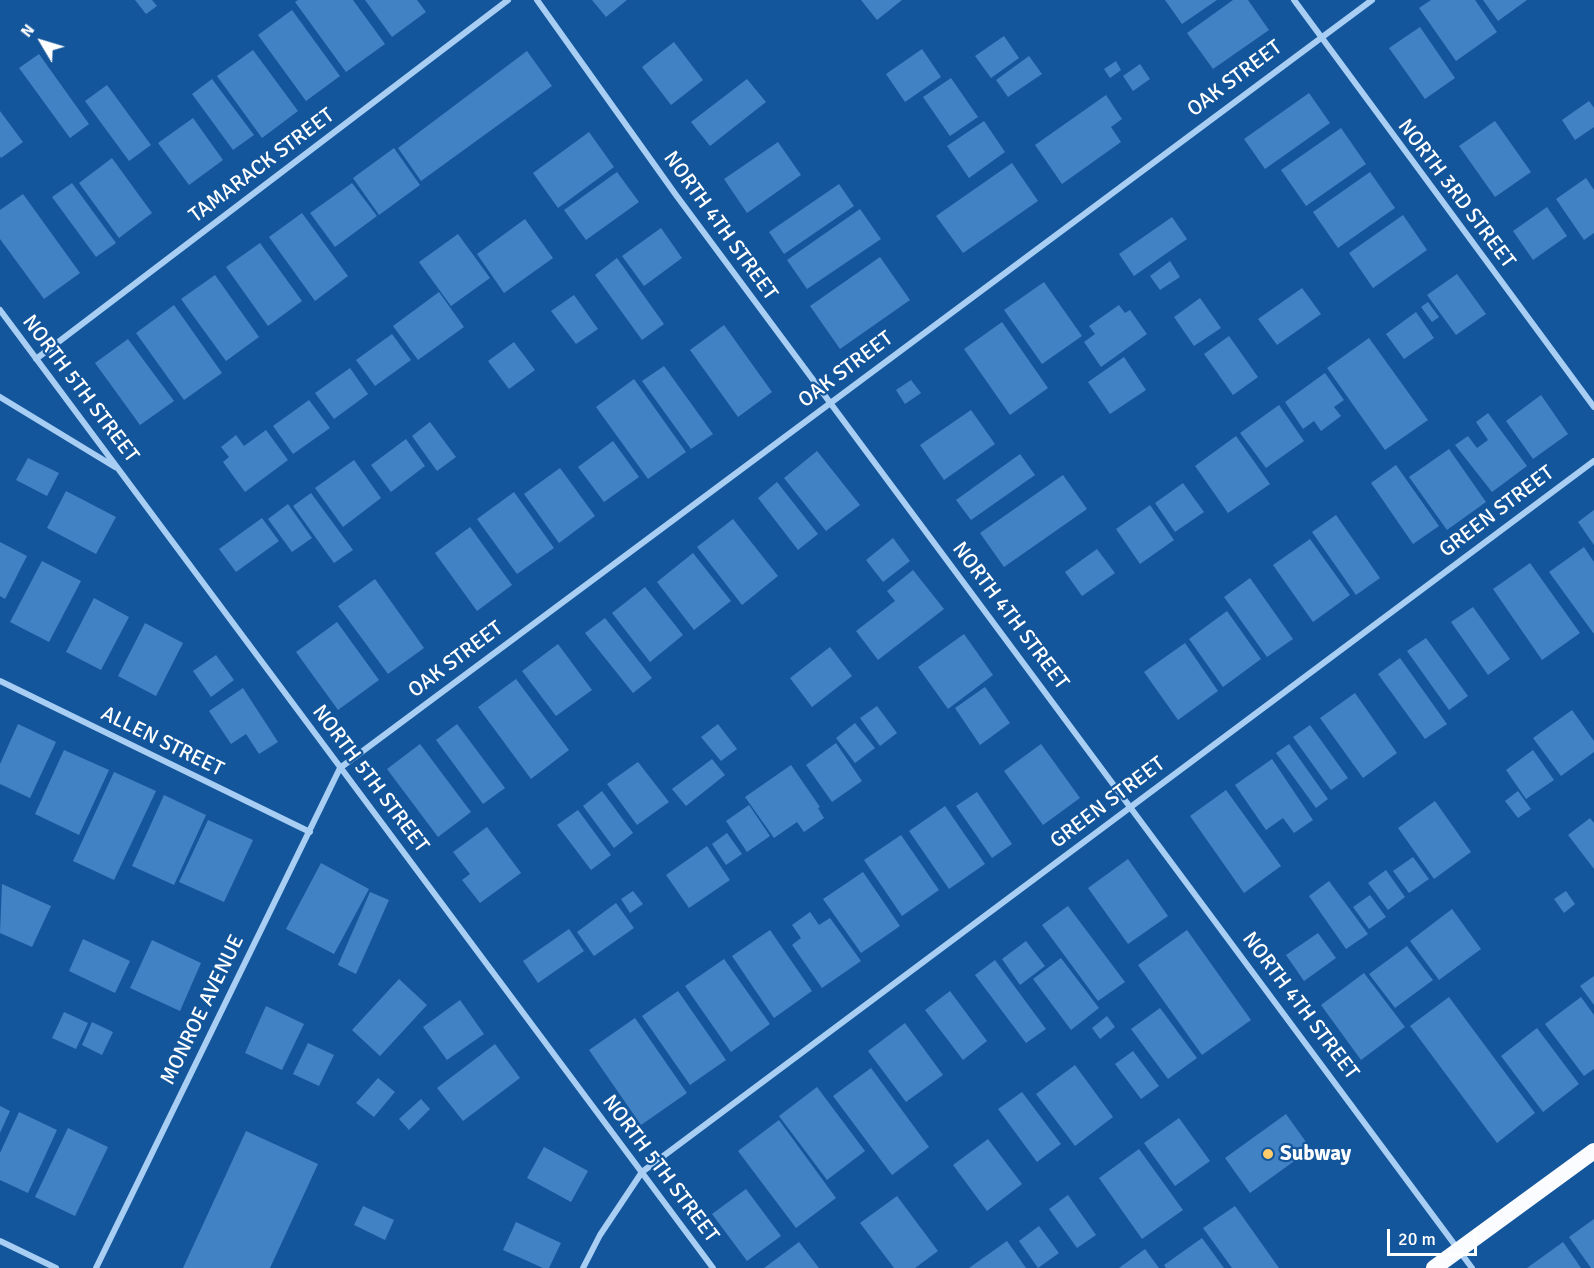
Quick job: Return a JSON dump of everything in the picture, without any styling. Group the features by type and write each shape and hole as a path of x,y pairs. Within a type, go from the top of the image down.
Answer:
{"highway":[{"path":"1434,1268 1594,1151"}],"street":[{"name":"TAMARACK STREET","path":"36,359 508,0"},
{"name":"NORTH 4TH STREET","path":"537,0 676,195 1472,1268"},
{"name":"NORTH 3RD STREET","path":"1294,0 1319,37 1594,407"},
{"name":"OAK STREET","path":"340,768 1319,37 1372,0"},
{"name":"NORTH 5TH STREET","path":"0,310 713,1268"},
{"path":"0,397 118,468"},
{"name":"GREEN STREET","path":"583,1268 600,1235 642,1172 1594,461"},
{"name":"ALLEN STREET","path":"0,681 310,832"},
{"name":"MONROE AVENUE","path":"96,1268 340,768"},
{"path":"0,1241 56,1268"}],"building":[{"path":"135,0 152,0 157,6 146,14"},
{"path":"298,0 353,0 385,44 346,72 295,2"},
{"path":"365,0 417,0 426,12 392,37"},
{"path":"592,0 627,0 606,17"},
{"path":"861,0 902,0 877,20"},
{"path":"1165,0 1217,0 1182,24"},
{"path":"1233,0 1248,0 1269,30 1213,69 1187,33"},
{"path":"1431,0 1475,0 1497,32 1456,61 1419,8"},
{"path":"1483,0 1527,0 1498,21"},
{"path":"292,10 340,76 306,101 258,35"},
{"path":"1420,27 1455,78 1425,99 1389,48"},
{"path":"1004,36 1019,58 991,78 975,56"},
{"path":"674,42 703,80 671,105 642,67"},
{"path":"922,49 941,77 905,102 886,74"},
{"path":"253,50 298,111 262,138 217,76"},
{"path":"527,51 552,86 421,181 398,148"},
{"path":"39,54 89,124 70,138 19,68"},
{"path":"1029,56 1042,74 1008,97 996,80"},
{"path":"1116,61 1121,70 1110,78 1104,69"},
{"path":"1140,64 1150,79 1133,91 1123,76"},
{"path":"951,78 978,117 950,136 923,97"},
{"path":"212,79 254,135 233,150 192,94"},
{"path":"747,79 766,102 710,146 691,122"},
{"path":"107,85 151,145 129,161 85,101"},
{"path":"1309,93 1330,123 1265,169 1244,139"},
{"path":"1106,95 1122,119 1111,127 1121,142 1062,184 1035,145"},
{"path":"1589,101 1594,108 1594,127 1575,140 1562,120"},
{"path":"0,111 23,142 1,158 0,156"},
{"path":"193,118 223,160 189,185 158,143"},
{"path":"984,121 1005,152 969,178 947,146"},
{"path":"1495,121 1531,172 1495,197 1459,146"},
{"path":"1341,128 1366,164 1306,206 1281,170"},
{"path":"589,132 614,167 558,208 533,173"},
{"path":"778,142 801,175 747,213 724,179"},
{"path":"394,148 420,185 379,215 353,178"},
{"path":"112,158 152,213 119,238 79,183"},
{"path":"1012,163 1038,201 963,253 936,216"},
{"path":"617,172 639,202 586,240 564,210"},
{"path":"1370,172 1395,208 1338,248 1313,212"},
{"path":"1586,178 1594,190 1594,233 1584,240 1556,199"},
{"path":"72,183 116,243 96,257 52,197"},
{"path":"352,183 377,216 335,247 310,213"},
{"path":"839,184 854,206 784,254 769,232"},
{"path":"23,194 80,273 44,299 0,239 0,210"},
{"path":"1547,207 1567,236 1533,260 1513,231"},
{"path":"860,209 881,239 807,289 787,260"},
{"path":"302,213 348,276 315,301 269,237"},
{"path":"1403,215 1427,250 1373,288 1349,253"},
{"path":"1172,217 1187,239 1134,276 1119,254"},
{"path":"525,219 553,258 504,293 477,254"},
{"path":"661,228 682,258 644,286 622,256"},
{"path":"458,234 490,278 451,306 419,262"},
{"path":"260,243 302,301 268,326 226,267"},
{"path":"880,257 910,300 840,349 810,306"},
{"path":"617,258 664,324 642,340 595,275"},
{"path":"1170,261 1180,277 1160,290 1150,276"},
{"path":"1457,274 1486,314 1456,335 1427,295"},
{"path":"215,275 259,337 226,361 181,299"},
{"path":"1044,282 1082,336 1042,364 1004,310"},
{"path":"1302,288 1321,314 1277,345 1258,319"},
{"path":"439,292 464,327 418,360 393,326"},
{"path":"574,295 598,329 576,344 551,311"},
{"path":"1200,298 1221,328 1194,346 1174,317"},
{"path":"1428,302 1439,317 1432,322 1421,307"},
{"path":"174,305 222,373 184,400 136,333"},
{"path":"1119,305 1125,313 1130,310 1147,334 1101,367 1084,342 1095,334 1089,326"},
{"path":"1416,312 1434,338 1404,359 1386,334"},
{"path":"1002,322 1048,388 1010,415 964,349"},
{"path":"724,325 772,392 738,417 690,350"},
{"path":"392,334 411,360 375,386 356,360"},
{"path":"1229,336 1258,377 1233,395 1204,354"},
{"path":"1369,338 1428,420 1385,450 1327,368"},
{"path":"128,339 174,401 140,425 95,363"},
{"path":"514,342 535,370 509,389 488,361"},
{"path":"1124,357 1146,390 1110,414 1088,382"},
{"path":"664,366 713,434 691,449 642,381"},
{"path":"350,368 368,394 334,419 315,393"},
{"path":"1325,373 1344,400 1334,407 1341,416 1321,431 1314,421 1303,429 1285,402"},
{"path":"634,379 686,452 648,479 596,407"},
{"path":"911,380 921,393 905,404 896,390"},
{"path":"1541,395 1568,434 1533,459 1506,421"},
{"path":"309,400 330,428 293,454 273,426"},
{"path":"1279,405 1304,441 1266,468 1240,433"},
{"path":"971,410 995,444 944,480 920,445"},
{"path":"1488,413 1527,466 1492,492 1455,445 1468,436 1477,448 1488,440 1476,422"},
{"path":"430,422 456,457 437,471 412,436"},
{"path":"266,430 288,460 245,492 223,462 229,457 221,447 236,435 244,446"},
{"path":"1236,436 1270,484 1228,513 1195,466"},
{"path":"406,439 425,466 391,492 371,465"},
{"path":"613,441 639,477 604,502 578,467"},
{"path":"1449,449 1486,502 1447,530 1409,477"},
{"path":"817,451 860,505 826,531 784,478"},
{"path":"1020,454 1035,475 971,520 956,500"},
{"path":"28,458 59,473 47,496 16,480"},
{"path":"354,460 381,498 343,527 315,488"},
{"path":"1396,465 1439,526 1413,544 1371,483"},
{"path":"560,468 595,516 559,543 524,494"},
{"path":"1063,475 1087,509 1004,567 980,533"},
{"path":"777,482 818,534 798,550 758,498"},
{"path":"1183,483 1204,512 1175,532 1155,503"},
{"path":"66,491 116,517 96,554 47,528"},
{"path":"514,492 554,548 517,574 477,519"},
{"path":"311,493 353,550 334,563 293,506"},
{"path":"288,504 312,538 292,552 268,519"},
{"path":"1150,505 1174,540 1140,564 1116,529"},
{"path":"1594,510 1594,545 1578,522"},
{"path":"1336,515 1380,578 1356,595 1312,532"},
{"path":"262,518 279,541 236,572 219,549"},
{"path":"733,519 778,576 742,605 697,547"},
{"path":"470,527 512,585 477,611 435,553"},
{"path":"893,538 910,561 883,582 866,560"},
{"path":"1310,539 1350,595 1313,622 1273,565"},
{"path":"0,542 27,556 5,599 0,596"},
{"path":"1584,547 1594,562 1594,634 1549,572"},
{"path":"1097,549 1115,573 1082,596 1065,572"},
{"path":"693,553 731,601 694,630 657,582"},
{"path":"42,561 81,581 49,642 10,622"},
{"path":"1530,563 1580,633 1542,660 1493,589"},
{"path":"913,570 944,609 878,660 856,631 895,601 887,591"},
{"path":"1250,578 1293,639 1267,657 1224,597"},
{"path":"375,579 424,648 388,674 338,606"},
{"path":"645,587 683,635 650,662 612,613"},
{"path":"94,598 129,617 101,670 66,652"},
{"path":"1473,607 1510,659 1488,675 1451,622"},
{"path":"1227,611 1261,659 1223,687 1189,639"},
{"path":"605,618 652,678 633,693 585,633"},
{"path":"337,622 379,680 338,710 296,652"},
{"path":"145,623 183,643 156,696 118,676"},
{"path":"964,634 993,675 948,709 918,667"},
{"path":"1426,638 1468,696 1449,710 1407,651"},
{"path":"1185,643 1218,691 1178,720 1144,672"},
{"path":"558,644 592,690 556,716 522,671"},
{"path":"830,647 852,676 812,707 790,678"},
{"path":"216,655 234,680 211,697 193,671"},
{"path":"1400,658 1447,724 1425,739 1378,674"},
{"path":"516,679 569,750 531,779 478,707"},
{"path":"985,687 1010,723 980,745 955,708"},
{"path":"243,688 278,742 259,754 246,734 231,744 209,711"},
{"path":"1355,693 1397,753 1363,778 1320,718"},
{"path":"877,706 897,733 880,746 860,718"},
{"path":"1572,710 1594,741 1594,752 1561,776 1533,738"},
{"path":"855,723 875,748 855,763 836,738"},
{"path":"18,724 56,742 30,798 0,784 0,764"},
{"path":"457,724 505,788 483,804 436,740"},
{"path":"718,724 737,749 721,761 701,737"},
{"path":"1310,725 1348,778 1331,790 1293,737"},
{"path":"836,743 862,781 832,802 806,765"},
{"path":"420,744 471,812 438,837 387,769"},
{"path":"1041,744 1080,798 1043,825 1004,771"},
{"path":"1289,744 1328,799 1316,808 1276,753"},
{"path":"64,750 109,770 79,835 35,814"},
{"path":"1533,750 1554,780 1526,799 1506,770"},
{"path":"712,759 725,775 686,806 672,789"},
{"path":"1272,759 1313,820 1294,833 1283,818 1266,830 1235,785"},
{"path":"638,762 669,802 637,825 607,784"},
{"path":"791,765 820,807 818,808 824,818 804,832 797,822 774,838 745,797"},
{"path":"114,772 156,791 114,880 73,861"},
{"path":"1226,790 1281,866 1244,893 1190,816"},
{"path":"602,791 633,833 614,848 583,806"},
{"path":"1518,791 1531,809 1518,818 1505,801"},
{"path":"977,792 1012,844 992,858 956,806"},
{"path":"164,795 206,815 174,885 132,866"},
{"path":"1435,801 1471,852 1434,879 1398,828"},
{"path":"749,805 770,836 747,852 726,821"},
{"path":"945,806 985,864 949,889 909,831"},
{"path":"578,810 611,855 591,870 557,825"},
{"path":"1590,818 1594,823 1594,869 1568,835"},
{"path":"208,820 253,840 224,902 179,882"},
{"path":"487,827 521,873 480,903 462,880 470,874 453,852"},
{"path":"727,833 742,854 726,865 712,844"},
{"path":"901,835 939,890 902,916 864,860"},
{"path":"707,846 730,880 689,908 666,875"},
{"path":"1413,857 1429,879 1409,893 1393,871"},
{"path":"1128,859 1168,916 1128,944 1088,888"},
{"path":"321,863 369,889 334,954 286,929"},
{"path":"1386,870 1405,897 1388,910 1368,883"},
{"path":"863,872 900,926 861,953 823,899"},
{"path":"1329,881 1368,934 1346,949 1309,896"},
{"path":"2,884 51,906 32,947 0,933"},
{"path":"633,891 643,904 630,913 621,899"},
{"path":"1566,891 1575,904 1564,913 1554,899"},
{"path":"370,892 389,900 356,974 338,965"},
{"path":"1370,895 1386,917 1369,929 1353,907"},
{"path":"616,903 634,928 594,956 577,932"},
{"path":"1068,906 1125,982 1098,1001 1042,925"},
{"path":"1452,909 1481,949 1439,980 1410,941"},
{"path":"810,912 819,925 830,918 861,961 822,988 792,945 801,938 792,925"},
{"path":"569,929 584,951 538,983 523,961"},
{"path":"770,930 812,991 774,1018 732,956"},
{"path":"1187,930 1251,1020 1202,1055 1138,965"},
{"path":"1318,933 1336,958 1304,981 1286,955"},
{"path":"83,939 130,961 115,993 69,971"},
{"path":"152,940 201,963 180,1011 130,988"},
{"path":"1026,941 1045,966 1020,985 1002,959"},
{"path":"1407,946 1433,980 1395,1008 1369,974"},
{"path":"1061,958 1099,1008 1071,1030 1033,979"},
{"path":"724,959 770,1024 731,1052 685,986"},
{"path":"995,960 1046,1029 1026,1043 975,975"},
{"path":"1364,973 1405,1027 1361,1060 1321,1005"},
{"path":"1594,976 1594,1005 1580,986"},
{"path":"399,979 427,1005 380,1056 352,1030"},
{"path":"678,991 726,1060 690,1085 642,1016"},
{"path":"950,991 987,1041 963,1060 925,1010"},
{"path":"1449,997 1535,1113 1497,1143 1410,1026"},
{"path":"1581,997 1594,1015 1594,1069 1584,1076 1545,1024"},
{"path":"460,1000 484,1034 447,1060 423,1027"},
{"path":"266,1006 304,1024 282,1070 245,1053"},
{"path":"1160,1008 1197,1058 1168,1079 1131,1029"},
{"path":"64,1012 88,1023 76,1049 52,1038"},
{"path":"1107,1016 1115,1027 1100,1039 1092,1028"},
{"path":"635,1018 687,1093 641,1125 589,1050"},
{"path":"92,1022 113,1032 102,1055 82,1045"},
{"path":"905,1023 943,1075 906,1102 868,1051"},
{"path":"1537,1028 1579,1084 1543,1112 1501,1056"},
{"path":"308,1043 334,1055 319,1086 293,1074"},
{"path":"495,1044 520,1078 463,1121 437,1088"},
{"path":"1133,1051 1159,1086 1141,1099 1115,1064"},
{"path":"1075,1065 1113,1117 1075,1146 1036,1094"},
{"path":"871,1068 929,1147 892,1175 833,1096"},
{"path":"378,1078 395,1092 374,1117 356,1103"},
{"path":"817,1087 865,1151 827,1180 779,1116"},
{"path":"1022,1092 1061,1144 1037,1162 998,1109"},
{"path":"421,1099 430,1109 409,1130 399,1119"},
{"path":"0,1106 10,1111 0,1133"},
{"path":"19,1112 57,1130 28,1193 0,1180 0,1153"},
{"name":"Subway","path":"1286,1114 1311,1149 1250,1193 1225,1158"},
{"path":"1179,1118 1210,1161 1175,1186 1144,1143"},
{"path":"779,1120 836,1198 796,1228 738,1151"},
{"path":"68,1128 108,1147 75,1216 35,1197"},
{"path":"246,1131 318,1164 270,1268 183,1268"},
{"path":"988,1139 1022,1184 987,1211 953,1165"},
{"path":"544,1147 588,1171 571,1202 527,1178"},
{"path":"1139,1149 1183,1210 1142,1239 1099,1178"},
{"path":"746,1189 781,1236 747,1261 712,1214"},
{"path":"1068,1195 1096,1235 1077,1248 1049,1209"},
{"path":"897,1196 938,1251 915,1268 894,1268 860,1223"},
{"path":"363,1206 394,1220 385,1240 354,1225"},
{"path":"1235,1206 1279,1268 1232,1268 1203,1228"},
{"path":"1594,1219 1594,1268 1591,1268 1569,1237"},
{"path":"516,1222 561,1243 549,1268 543,1268 503,1250"},
{"path":"1039,1226 1059,1253 1038,1268 1019,1241"},
{"path":"1202,1238 1224,1268 1166,1268 1164,1265"},
{"path":"1007,1241 1026,1268 969,1268"},
{"path":"799,1242 819,1268 764,1268"},
{"path":"1563,1242 1581,1268 1527,1268"},
{"path":"1145,1249 1159,1268 1119,1268"}],"place":[{"name":"Subway","path":"1268,1154"}]}
